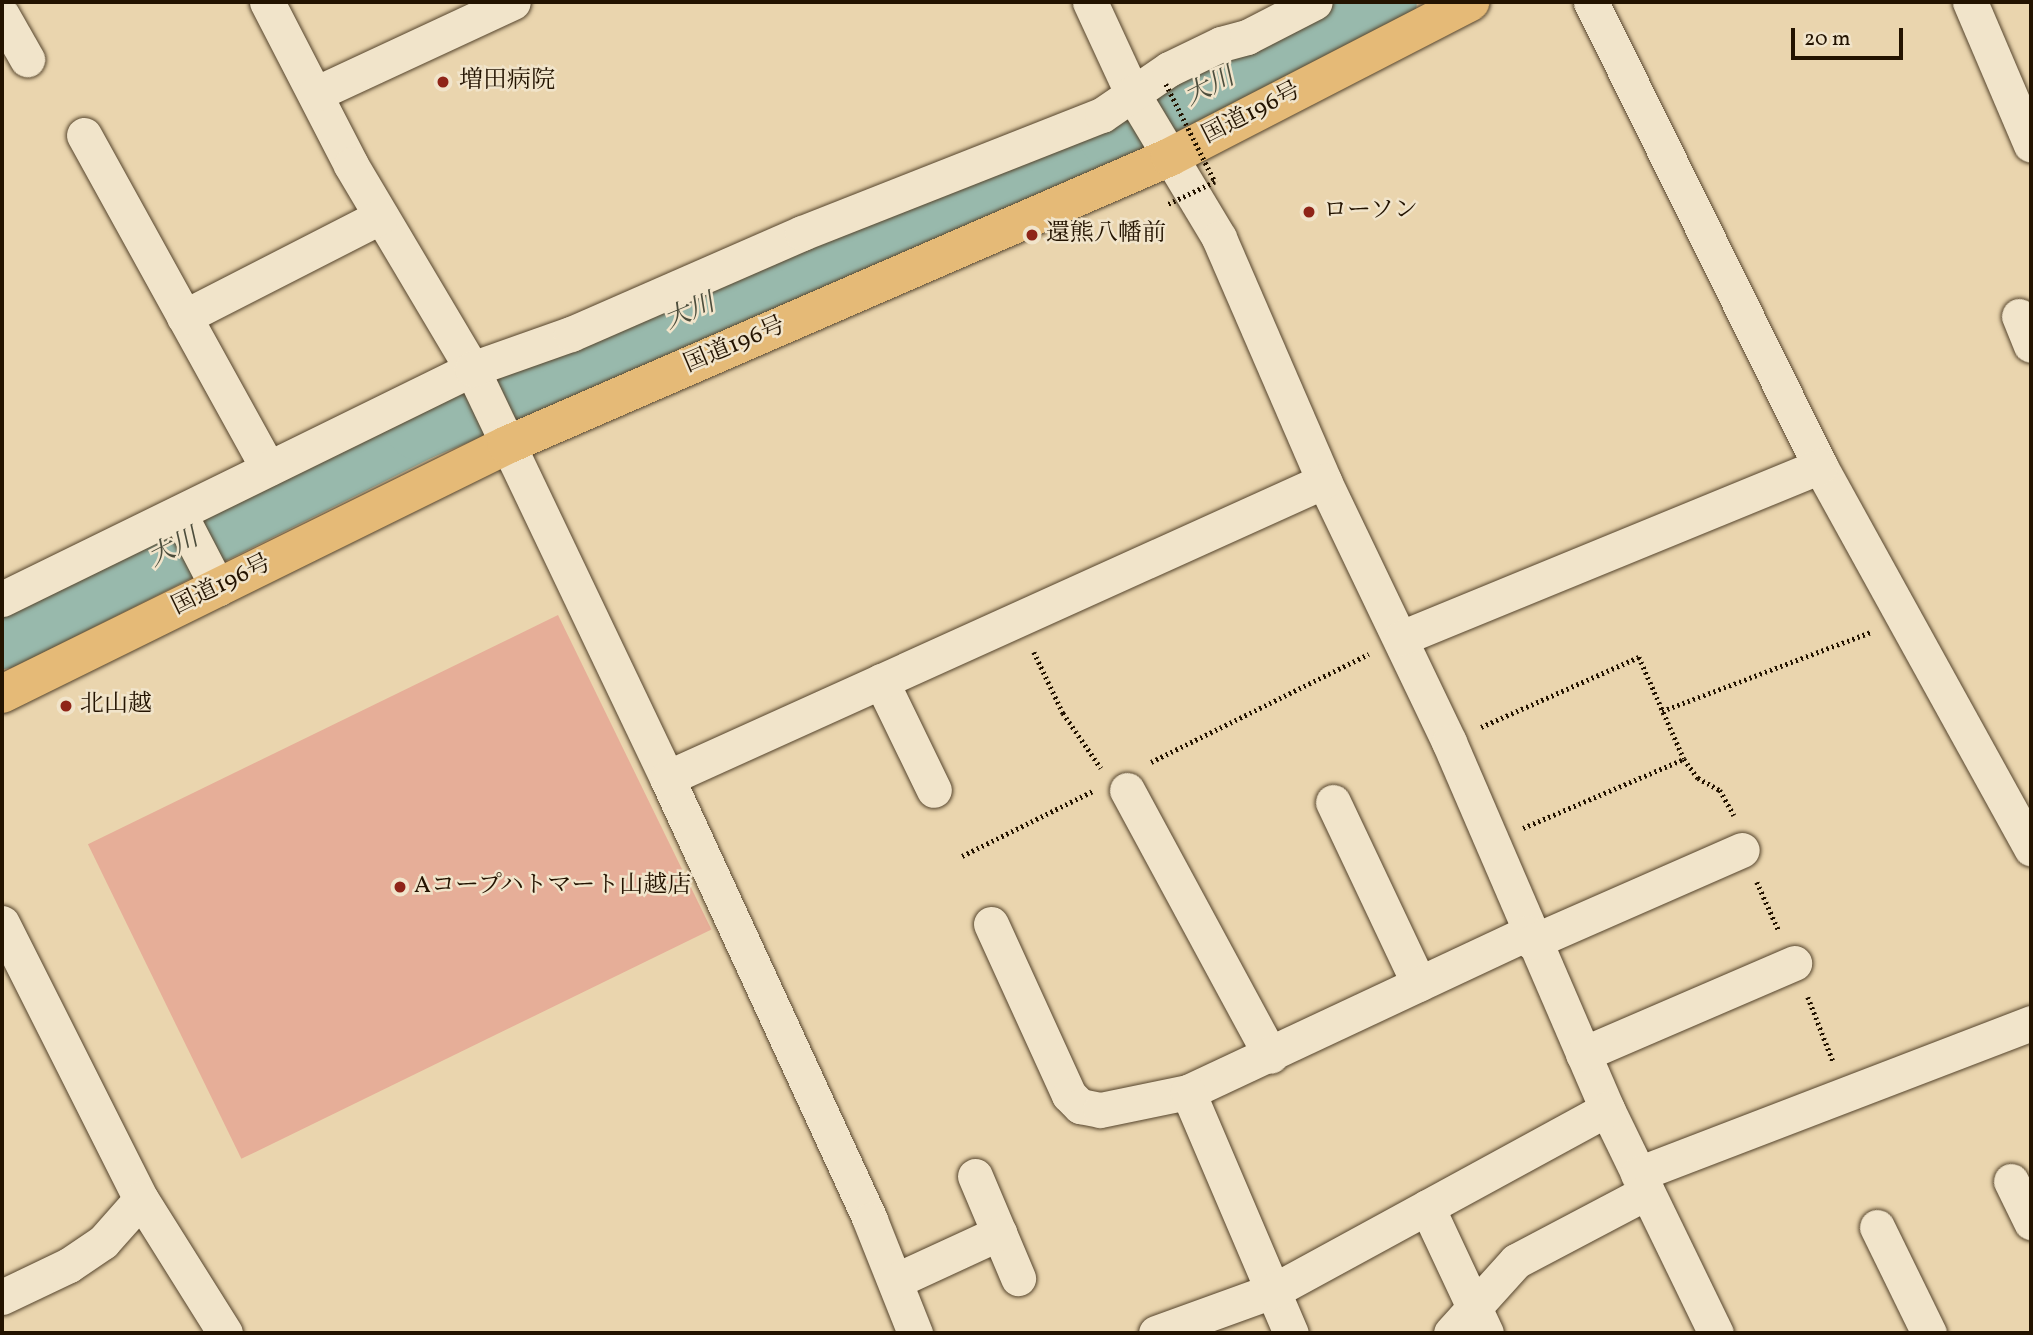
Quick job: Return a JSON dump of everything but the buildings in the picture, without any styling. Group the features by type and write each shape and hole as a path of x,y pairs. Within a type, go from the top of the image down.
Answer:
{"highway":[{"name":"国道196号","path":"2,694 211,575 500,430 1153,116 1470,2"}],"street":[{"path":"267,2 381,216 475,375 667,778 895,1281 915,1333"},
{"path":"315,94 513,2"},
{"path":"1090,2 1219,238 1324,481 1449,742 1530,937 1607,1109 1716,1333"},
{"path":"1153,116 1169,69 1221,44 1247,37 1315,2"},
{"path":"1591,2 1820,466 2031,849"},
{"path":"1970,2 2031,145"},
{"path":"2,15 27,59"},
{"path":"2,599 182,518 268,470 475,375 802,233 1102,115 1153,116"},
{"path":"84,135 268,470"},
{"path":"184,317 381,216"},
{"path":"1401,638 1820,466"},
{"path":"667,778 1324,481"},
{"path":"182,518 211,575"},
{"path":"881,681 934,790"},
{"path":"1128,779 1271,1056"},
{"path":"1333,802 1419,984"},
{"path":"991,924 1069,1095 1080,1106 1100,1110 1143,1105 1188,1091 1271,1056 1419,984 1742,850"},
{"path":"2,923 141,1199 225,1333"},
{"path":"1583,1054 1794,963"},
{"path":"1470,1325 1516,1261 1643,1183 1846,1094 2031,1023"},
{"path":"1188,1091 1275,1290 1291,1333"},
{"path":"1156,1333 1275,1290 1607,1109"},
{"path":"975,1176 1018,1278"},
{"path":"2011,1181 2031,1222"},
{"path":"2,1297 69,1265 103,1242 141,1199"},
{"path":"1427,1207 1470,1325"},
{"path":"1877,1227 1929,1333"},
{"path":"895,1281 999,1233"}],"path":[{"path":"1153,116 1215,182 1167,205"},
{"path":"1019,619 1063,713 1128,779"},
{"path":"1662,711 1906,619"},
{"path":"962,856 1128,779 1401,638"},
{"path":"1449,742 1639,657 1684,759 1698,778 1720,790 1734,808 1742,850 1794,963 1846,1094"},
{"path":"1490,842 1684,759"}],"waterway":[{"name":"大川","path":"2,635 419,426 1114,137 1383,2"}],"place":[{"name":"増田病院","path":"443,82"},
{"name":"ローソン","path":"1309,212"},
{"name":"還熊八幡前","path":"1032,235"},
{"name":"北山越","path":"66,706"},
{"name":"Aコープハトマート山越店","path":"400,887"}]}
